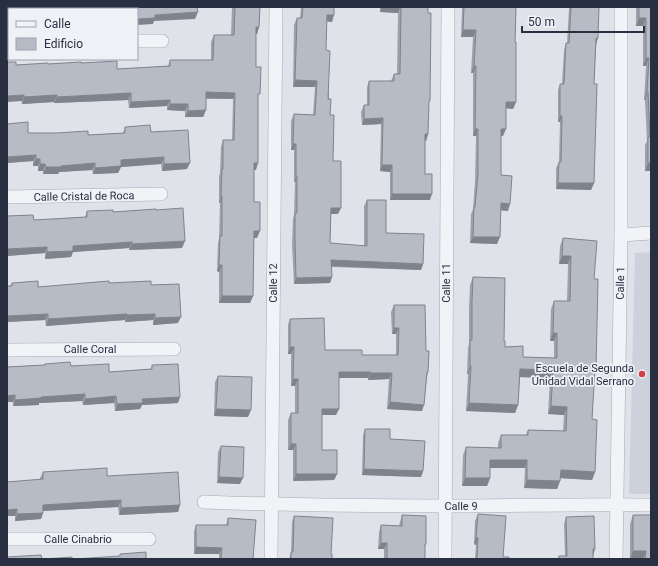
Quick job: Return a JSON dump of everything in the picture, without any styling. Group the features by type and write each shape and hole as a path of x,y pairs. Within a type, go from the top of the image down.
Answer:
{"street":[{"name":"Calle 12","path":"271,559 276,7"},
{"name":"Calle 11","path":"445,559 448,7"},
{"name":"Calle 1","path":"616,559 621,235 621,7"},
{"path":"138,41 162,41"},
{"name":"Calle Cristal de Roca","path":"7,197 161,194"},
{"path":"621,235 651,233"},
{"name":"Calle Coral","path":"7,350 174,349"},
{"name":"Calle 9","path":"204,502 445,506 651,505"},
{"name":"Calle Cinabrio","path":"7,539 149,539"}],"shaded area":[{"name":"Escuela de Segunda Unidad Vidal Serrano","path":"651,252 651,494 629,494 635,253"}],"building":[{"path":"7,7 197,7 198,12 155,15 155,18 138,19 138,8 8,8 7,20"},
{"path":"235,7 260,7 259,27 256,27 256,67 261,67 260,94 258,94 258,163 254,163 254,202 260,202 260,231 254,231 253,296 222,296 222,265 219,265 220,236 222,236 221,196 223,140 234,140 235,93 206,92 206,110 188,111 188,104 170,104 170,100 131,102 131,93 57,97 57,95 24,97 24,95 7,96 7,62 16,62 16,65 117,61 117,69 170,66 170,60 213,60 214,35 234,35"},
{"path":"303,7 334,7 334,15 327,15 326,50 330,51 328,99 331,99 330,115 334,115 333,161 341,161 341,208 331,208 330,243 367,246 367,200 386,200 386,233 424,234 423,264 331,260 332,277 296,278 295,213 297,213 297,176 296,144 293,144 294,114 315,115 317,81 295,80 297,18 302,18"},
{"path":"401,7 428,7 428,13 431,13 430,101 428,134 425,134 425,174 432,174 432,194 392,194 392,165 382,165 383,118 364,119 364,105 369,105 369,81 394,81 394,74 400,74"},
{"path":"464,7 516,7 516,102 506,102 506,129 501,129 501,175 512,176 510,204 501,203 500,237 473,237 474,207 478,174 478,129 475,129 476,66 474,66 476,30 463,30"},
{"path":"571,7 599,7 594,84 597,84 594,183 558,183 559,162 561,162 562,116 560,116 560,84 564,84 566,43 569,43"},
{"path":"639,7 651,7 651,163 648,163 648,137 650,137 647,92 649,58 646,58 646,18 639,18"},
{"path":"28,122 28,133 88,131 88,135 125,133 125,127 150,125 151,132 188,130 190,163 164,164 164,157 121,160 121,166 95,168 95,163 61,167 46,167 45,164 40,164 40,159 36,159 36,155 7,157 7,124"},
{"path":"183,208 185,241 132,244 132,242 73,246 73,251 47,252 47,247 7,249 7,216 33,215 34,220 87,217 87,211 113,210 113,212"},
{"path":"563,238 597,241 594,279 598,279 596,369 592,419 597,420 595,472 561,470 560,481 527,480 527,460 490,460 490,478 465,478 466,447 501,448 501,435 528,435 528,430 566,431 567,407 551,406 553,370 520,369 518,405 469,403 473,277 505,278 505,347 523,346 523,357 557,358 557,333 553,333 554,301 570,301 571,256 562,256"},
{"path":"38,281 38,287 109,281 109,283 151,281 151,285 179,284 181,317 155,318 155,314 127,314 48,319 48,314 7,316 7,286 12,286 12,283"},
{"path":"394,305 425,305 426,351 429,351 424,405 390,402 392,373 339,372 339,409 322,409 322,450 337,450 337,474 296,474 296,444 291,444 291,413 298,413 298,379 293,379 294,347 290,347 290,319 324,318 325,350 362,350 362,355 398,355 399,328 394,328"},
{"path":"70,362 71,366 109,364 109,372 152,369 152,365 178,364 180,397 142,399 143,403 117,404 116,396 85,399 85,394 15,400 15,395 7,396 7,367"},
{"path":"218,376 252,377 251,410 216,409"},
{"path":"365,429 390,429 390,439 425,441 423,471 364,469"},
{"path":"221,446 244,447 243,478 219,477"},
{"path":"107,468 107,476 178,472 180,505 121,508 121,500 43,505 43,513 17,514 17,509 7,510 7,482 43,479 43,472"},
{"path":"478,514 506,516 503,557 509,557 509,559 477,559 478,538 476,537"},
{"path":"402,515 426,516 425,559 387,559 387,543 381,543 381,525 402,526"},
{"path":"633,515 651,515 651,559 645,559 646,551 633,551"},
{"path":"294,516 333,518 332,559 291,559 291,552 293,552"},
{"path":"594,516 595,549 593,549 593,559 559,559 559,556 567,556 566,517"},
{"path":"228,518 256,520 253,559 221,559 222,548 196,547 196,525 228,525"},
{"path":"146,552 146,559 75,559 120,556 120,554"},
{"path":"41,555 42,559 7,559 7,557"},
{"path":"72,557 72,559 45,559"}],"place":[{"name":"Escuela de Segunda Unidad Vidal Serrano","path":"642,374"}]}
